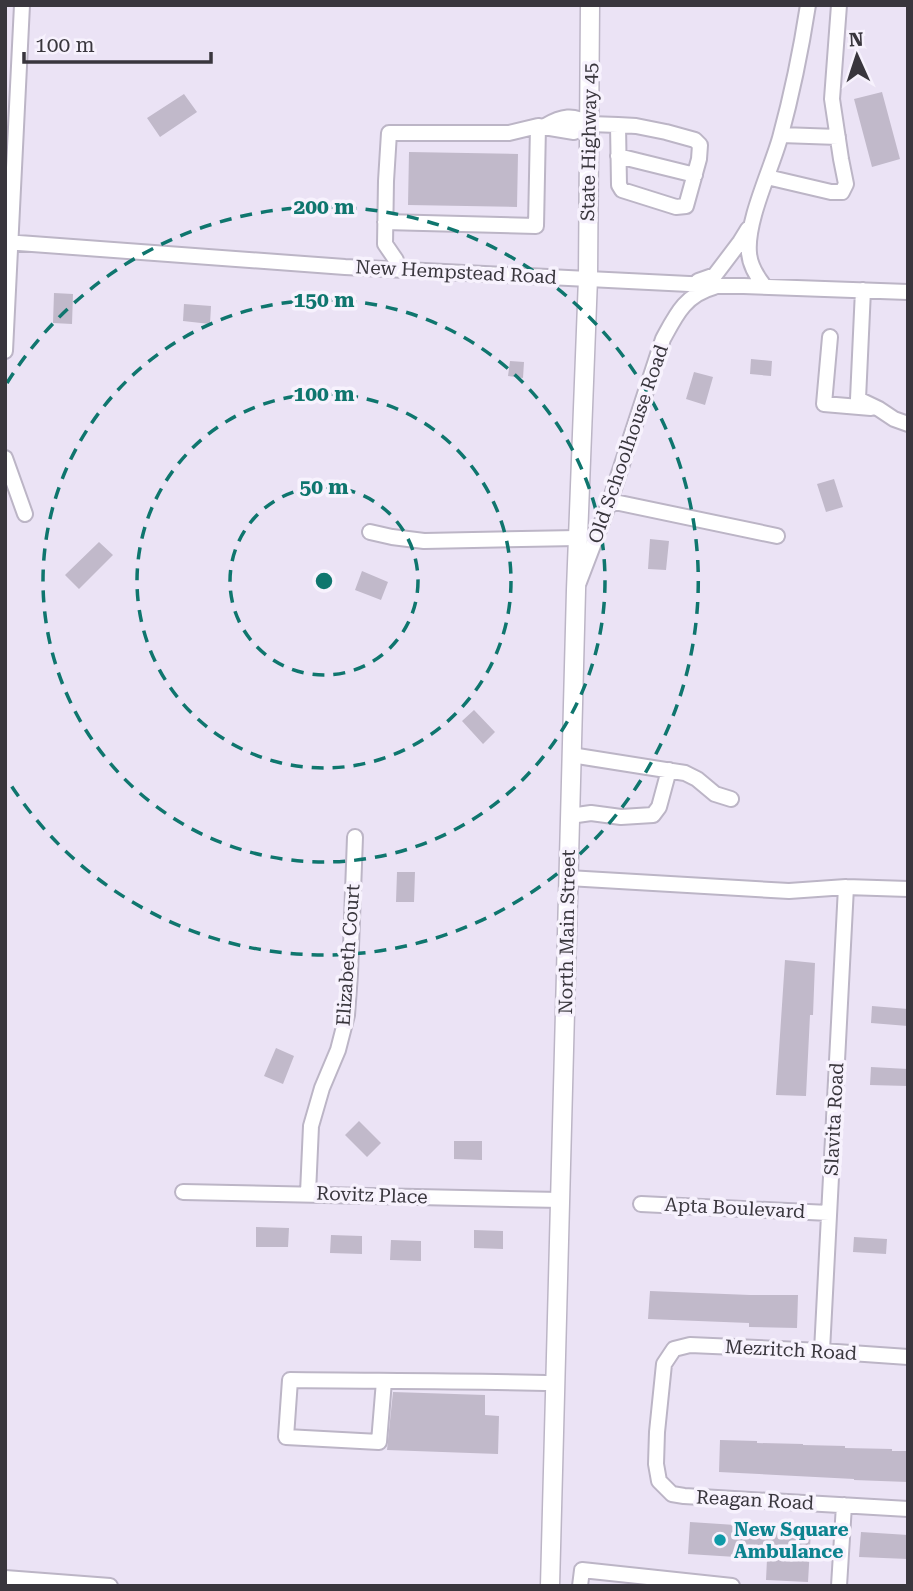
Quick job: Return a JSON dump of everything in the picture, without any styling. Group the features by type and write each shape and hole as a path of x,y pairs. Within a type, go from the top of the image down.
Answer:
{"main road":[{"name":"State Highway 45","path":"588,278 590,5"},
{"name":"North Main Street","path":"550,1586 569,816 588,278"}],"street":[{"path":"5,351 8,243 22,5"},
{"path":"765,287 755,274 749,255 749,239 794,85 808,5"},
{"path":"767,177 831,192 842,192 846,184 832,99 839,5"},
{"path":"396,268 396,260 385,244 389,133 509,133 577,117 590,124 618,125 636,126 666,132 700,145 699,159 686,206 676,207 622,190 619,185 618,125"},
{"path":"385,222 536,226 541,126"},
{"path":"781,135 838,137"},
{"path":"618,156 695,175"},
{"path":"689,284 715,275 754,219"},
{"name":"New Hempstead Road","path":"8,243 345,267 908,292"},
{"name":"Old Schoolhouse Road","path":"576,590 610,501 663,339 690,297 703,290 723,285"},
{"path":"863,290 858,399 908,424"},
{"path":"830,337 824,404 879,408"},
{"path":"5,458 24,514"},
{"path":"610,501 777,536"},
{"path":"370,532 425,541 578,538"},
{"path":"571,755 685,773 715,793 732,799"},
{"path":"569,816 591,813 621,817 653,815 659,807 669,770"},
{"name":"Elizabeth Court","path":"308,1193 311,1126 322,1088 338,1050 347,1015 355,837"},
{"path":"568,878 789,891 846,887 908,889"},
{"name":"Slavita Road","path":"822,1351 846,887"},
{"name":"Rovitz Place","path":"183,1192 561,1200"},
{"name":"Apta Boulevard","path":"640,1204 829,1213"},
{"name":"Mezritch Road","path":"674,1349 690,1345 908,1357"},
{"name":"Reagan Road","path":"674,1349 664,1364 656,1443 659,1481 672,1494 908,1509"},
{"path":"384,1381 379,1442 286,1437 290,1380 384,1381 556,1383"},
{"path":"839,1586 844,1505"},
{"path":"580,1586 582,1570 732,1586"},
{"path":"5,1578 110,1586"}],"building":[{"path":"882,92 900,159 872,167 854,99"},
{"path":"184,94 197,112 160,137 147,118"},
{"path":"409,152 518,154 517,207 408,205"},
{"path":"54,293 73,294 72,324 53,323"},
{"path":"184,304 211,306 210,324 183,321"},
{"path":"751,359 772,361 771,376 750,374"},
{"path":"510,361 524,362 523,378 508,376"},
{"path":"694,372 713,377 705,405 686,399"},
{"path":"834,479 843,507 826,512 817,484"},
{"path":"650,539 669,541 666,570 648,569"},
{"path":"99,542 113,555 79,589 65,575"},
{"path":"362,571 388,582 381,600 355,590"},
{"path":"474,710 495,732 483,744 462,721"},
{"path":"397,872 415,872 414,902 396,902"},
{"path":"785,960 815,963 806,1096 776,1095"},
{"path":"872,1006 908,1009 908,1026 871,1023"},
{"path":"276,1048 294,1056 283,1084 264,1076"},
{"path":"871,1067 908,1069 908,1086 870,1085"},
{"path":"359,1121 381,1143 367,1157 345,1135"},
{"path":"454,1141 482,1141 482,1160 454,1159"},
{"path":"256,1227 289,1228 288,1247 256,1247"},
{"path":"474,1230 503,1231 503,1249 474,1248"},
{"path":"331,1235 362,1236 362,1254 330,1253"},
{"path":"854,1237 887,1239 886,1254 853,1252"},
{"path":"391,1240 421,1241 421,1261 390,1260"},
{"path":"650,1291 798,1295 797,1328 648,1319"},
{"path":"393,1392 485,1395 485,1415 499,1416 498,1454 387,1450"},
{"path":"720,1440 908,1451 908,1482 719,1472"},
{"path":"690,1522 811,1530 808,1582 766,1580 767,1559 688,1554"},
{"path":"861,1532 908,1535 908,1559 859,1557"}],"place":[{"name":"New Square Ambulance","path":"720,1540"}]}
